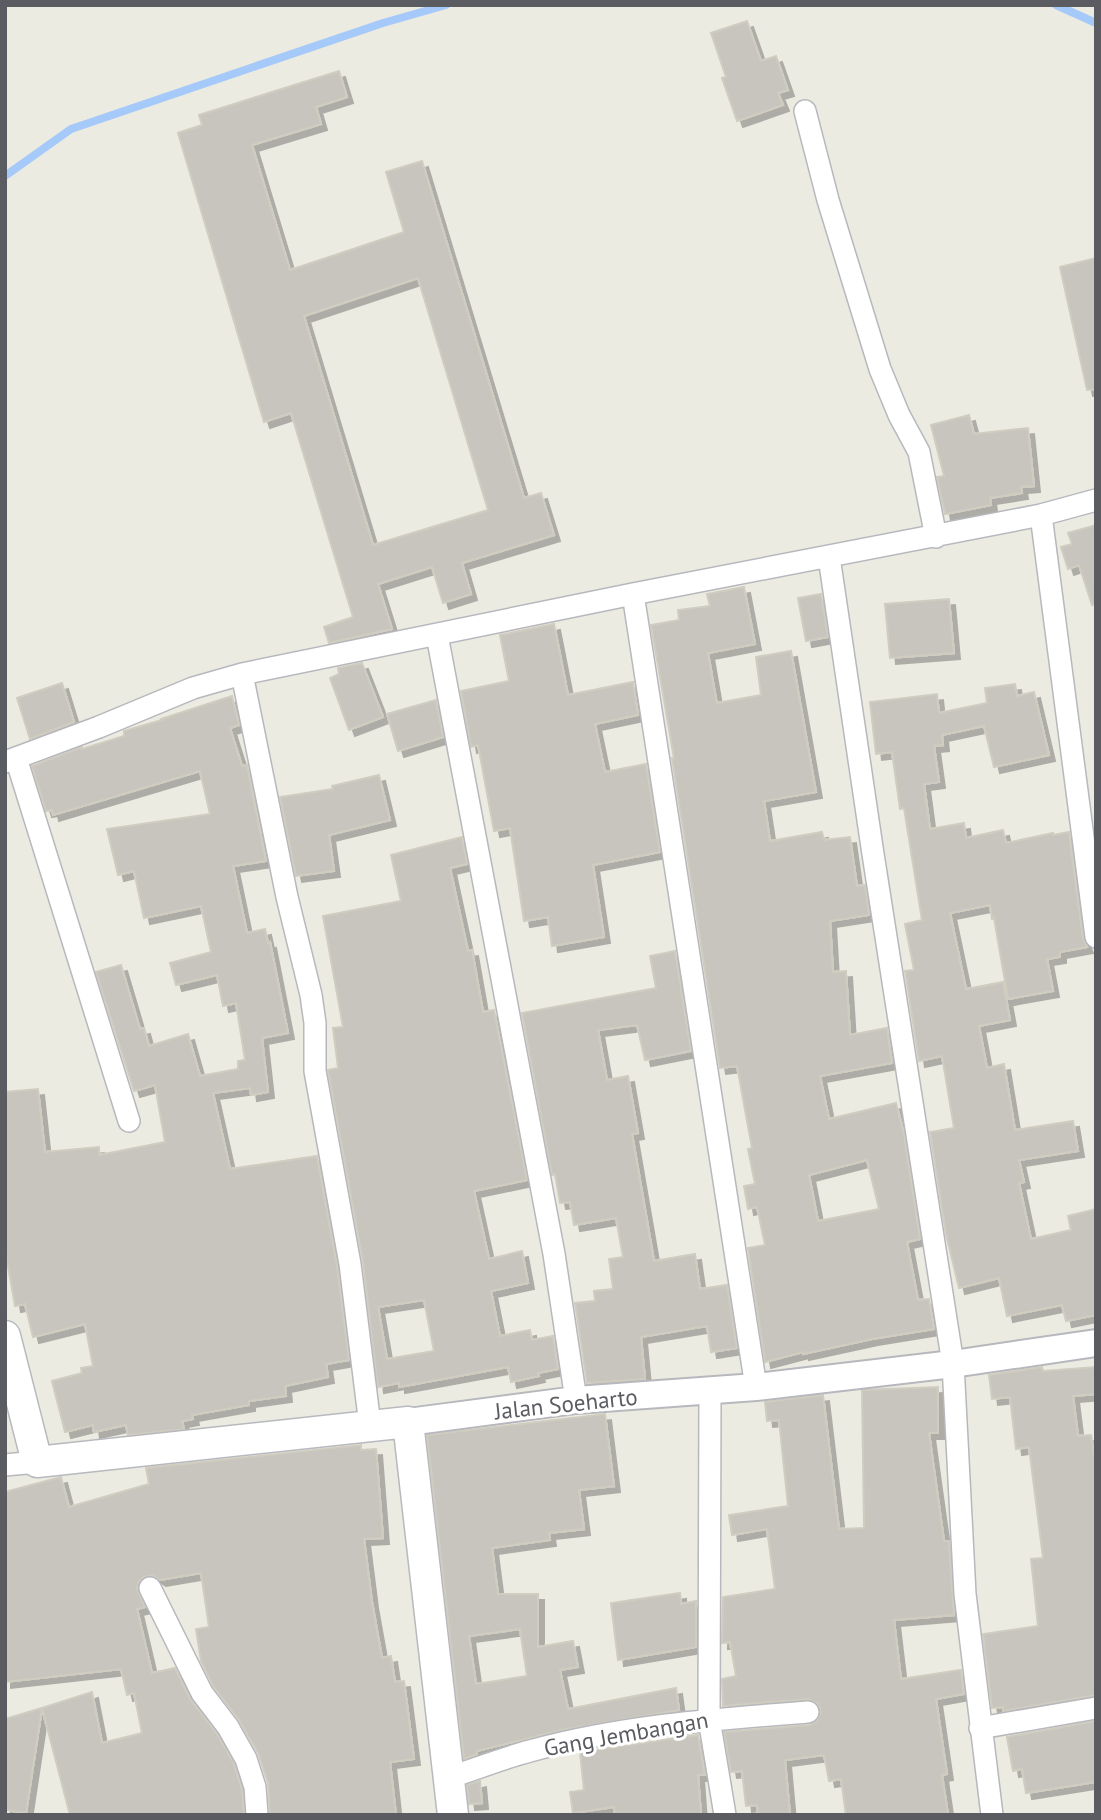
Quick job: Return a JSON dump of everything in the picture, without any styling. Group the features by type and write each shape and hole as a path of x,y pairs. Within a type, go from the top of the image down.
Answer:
{"main road":[{"path":"5,1335 37,1462"},
{"name":"Jalan Soeharto","path":"37,1462 408,1422"},
{"path":"408,1422 453,1815"}],"street":[{"path":"804,111 828,200 880,369 899,415 919,452 936,537"},
{"path":"129,1121 10,760 193,688 242,674 633,594 936,537 1041,515 1096,500"},
{"path":"1041,515 1088,824 1096,937"},
{"path":"829,558 953,1364 965,1594 992,1815"},
{"path":"633,594 756,1387"},
{"path":"438,635 552,1240 576,1400"},
{"path":"242,674 311,995 315,1023 314,1071 350,1264 370,1425"},
{"name":"Jalan Soeharto","path":"408,1422 576,1400 756,1387 953,1364 1096,1343"},
{"path":"710,1392 709,1719 725,1815"},
{"path":"5,1465 37,1462"},
{"path":"150,1588 202,1693 228,1727 249,1765 255,1787 257,1815"},
{"path":"980,1728 1096,1708"},
{"name":"Gang Jembangan","path":"448,1779 531,1751 614,1733 709,1719 808,1712"}],"building":[{"path":"747,21 761,61 776,56 788,90 778,93 783,105 737,121 722,78 726,77 711,33"},
{"path":"339,71 347,97 316,107 321,124 252,145 290,270 404,232 386,172 422,161 524,498 541,493 554,535 462,563 471,594 443,603 432,567 378,584 392,629 329,643 324,627 353,617 291,413 264,422 178,133 202,125 199,115","holes":["418,278 488,510 373,545 304,316"]},
{"path":"1096,258 1096,389 1087,390 1060,267"},
{"path":"969,415 974,434 1028,428 1034,486 1021,487 1022,493 990,498 991,505 945,514 937,477 944,476 931,425"},
{"path":"1096,525 1096,604 1092,605 1079,565 1068,569 1061,547 1072,544 1068,533"},
{"path":"744,587 755,644 708,653 717,703 761,695 756,657 791,651 816,792 764,801 770,841 822,832 824,840 850,837 857,886 865,885 869,915 830,921 833,972 846,971 850,1035 887,1028 892,1063 820,1076 829,1119 896,1103 904,1134 920,1239 907,1242 918,1300 929,1299 934,1329 803,1352 765,1362 748,1248 765,1245 757,1207 748,1209 744,1186 755,1184 748,1149 752,1148 737,1066 720,1068 674,758 651,625 679,620 678,610 710,606 707,594","holes":["867,1160 879,1209 818,1221 809,1175"]},
{"path":"821,594 828,637 806,641 798,598"},
{"path":"949,599 954,653 890,658 885,604"},
{"path":"554,624 568,695 633,682 638,715 595,724 605,772 646,764 660,852 593,865 604,937 552,946 548,917 524,921 510,828 494,831 478,745 471,747 461,691 509,681 500,635"},
{"path":"362,663 383,717 349,730 330,678 339,674 338,668"},
{"path":"62,683 74,722 30,739 17,698"},
{"path":"1015,684 1017,696 1034,692 1049,755 994,767 984,726 942,735 943,745 934,746 939,782 924,784 930,829 964,823 966,838 1003,830 1006,843 1069,832 1083,939 1087,947 1060,952 1060,957 1047,959 1053,991 1008,999 990,905 950,913 966,989 1003,982 1010,1020 979,1026 987,1068 1004,1064 1015,1130 1073,1121 1078,1151 1019,1160 1024,1182 1019,1183 1031,1239 1071,1230 1068,1216 1096,1209 1096,1315 1066,1321 1062,1305 1007,1316 999,1278 959,1288 946,1234 930,1132 954,1128 942,1056 919,1061 905,971 914,970 905,924 922,920 904,808 900,809 892,752 876,754 870,702 937,694 939,713 987,703 985,688"},
{"path":"232,696 239,725 230,728 242,766 247,765 266,861 233,866 247,933 265,929 268,943 270,942 288,1033 262,1038 268,1092 251,1095 250,1088 213,1093 230,1169 317,1156 337,1266 349,1360 326,1364 328,1377 285,1386 286,1396 249,1401 249,1405 192,1415 193,1419 182,1421 184,1429 128,1435 126,1425 94,1432 93,1425 65,1432 52,1381 82,1373 81,1368 93,1366 85,1324 33,1337 25,1304 15,1306 5,1249 5,1092 38,1089 45,1152 99,1147 99,1155 165,1142 155,1085 134,1091 96,972 121,965 140,1029 144,1028 149,1046 188,1034 200,1076 238,1069 238,1061 245,1060 236,1003 223,1006 217,975 176,985 170,963 211,952 201,906 144,918 134,871 118,875 107,829 210,814 200,771 53,815 52,810 46,811 32,766 82,747 124,736 124,731"},
{"path":"436,700 443,737 398,751 387,714"},
{"path":"379,775 390,820 329,835 334,871 296,876 280,797 333,789 332,786"},
{"path":"462,837 467,864 450,868 468,951 472,950 483,1012 494,1010 527,1180 474,1191 489,1259 522,1251 528,1283 491,1291 500,1336 530,1330 532,1340 553,1336 558,1369 538,1373 539,1376 511,1382 508,1367 399,1387 399,1383 378,1387 363,1262 328,1070 338,1068 333,1028 343,1027 323,916 401,901 391,855","holes":["424,1300 434,1351 387,1359 378,1307"]},
{"path":"675,951 691,1051 645,1060 637,1025 598,1030 607,1080 628,1076 638,1133 632,1134 654,1261 695,1254 700,1289 727,1285 737,1348 711,1352 707,1326 641,1337 645,1379 587,1383 575,1303 595,1301 594,1291 613,1289 609,1259 623,1257 616,1218 574,1225 570,1202 560,1203 555,1174 552,1175 522,1013 656,988 650,956"},
{"path":"1042,1367 1043,1371 1096,1367 1096,1394 1073,1396 1078,1436 1091,1435 1096,1468 1096,1695 1003,1711 1003,1707 992,1708 983,1634 1038,1626 1031,1559 1043,1558 1029,1447 1016,1449 1010,1397 992,1399 989,1375"},
{"path":"938,1387 938,1433 929,1433 944,1541 949,1541 954,1615 894,1620 901,1679 961,1670 964,1694 936,1699 947,1774 942,1775 948,1815 846,1815 841,1779 829,1781 824,1755 785,1760 790,1815 758,1815 757,1805 746,1806 742,1771 731,1772 724,1732 810,1725 816,1722 821,1712 818,1704 808,1699 723,1706 722,1679 736,1676 730,1642 722,1643 723,1597 775,1589 767,1529 732,1535 729,1515 788,1506 779,1420 767,1421 765,1402 823,1395 839,1529 864,1528 862,1390"},
{"path":"605,1414 614,1486 579,1490 584,1529 549,1533 550,1540 492,1548 498,1594 538,1594 538,1647 573,1641 578,1667 560,1670 568,1709 676,1688 679,1710 561,1730 477,1751 477,1754 464,1759 427,1435","holes":["520,1629 527,1676 476,1684 469,1636"]},
{"path":"361,1445 361,1450 376,1449 383,1538 364,1539 372,1602 382,1658 391,1656 395,1682 404,1681 414,1759 390,1762 396,1815 270,1815 268,1783 258,1753 239,1720 213,1686 201,1661 196,1629 209,1627 201,1573 160,1580 152,1575 144,1577 137,1588 145,1607 137,1609 152,1673 175,1668 190,1699 217,1734 234,1764 242,1790 244,1815 70,1815 42,1708 92,1692 102,1743 142,1733 134,1693 127,1695 121,1669 5,1682 5,1492 61,1477 69,1507 149,1484 146,1468"},
{"path":"680,1593 681,1604 696,1601 696,1647 618,1660 611,1603"},
{"path":"42,1708 26,1813 5,1810 5,1719"},
{"path":"1096,1721 1096,1782 1026,1793 1022,1769 1013,1771 1007,1737"},
{"path":"698,1735 705,1775 698,1775 701,1815 615,1815 614,1807 573,1813 570,1792 584,1790 580,1752"},
{"path":"480,1781 482,1803 469,1804 467,1785"}],"waterway":[{"path":"5,176 71,129 383,23 446,5"},
{"path":"1056,5 1096,23"}]}
